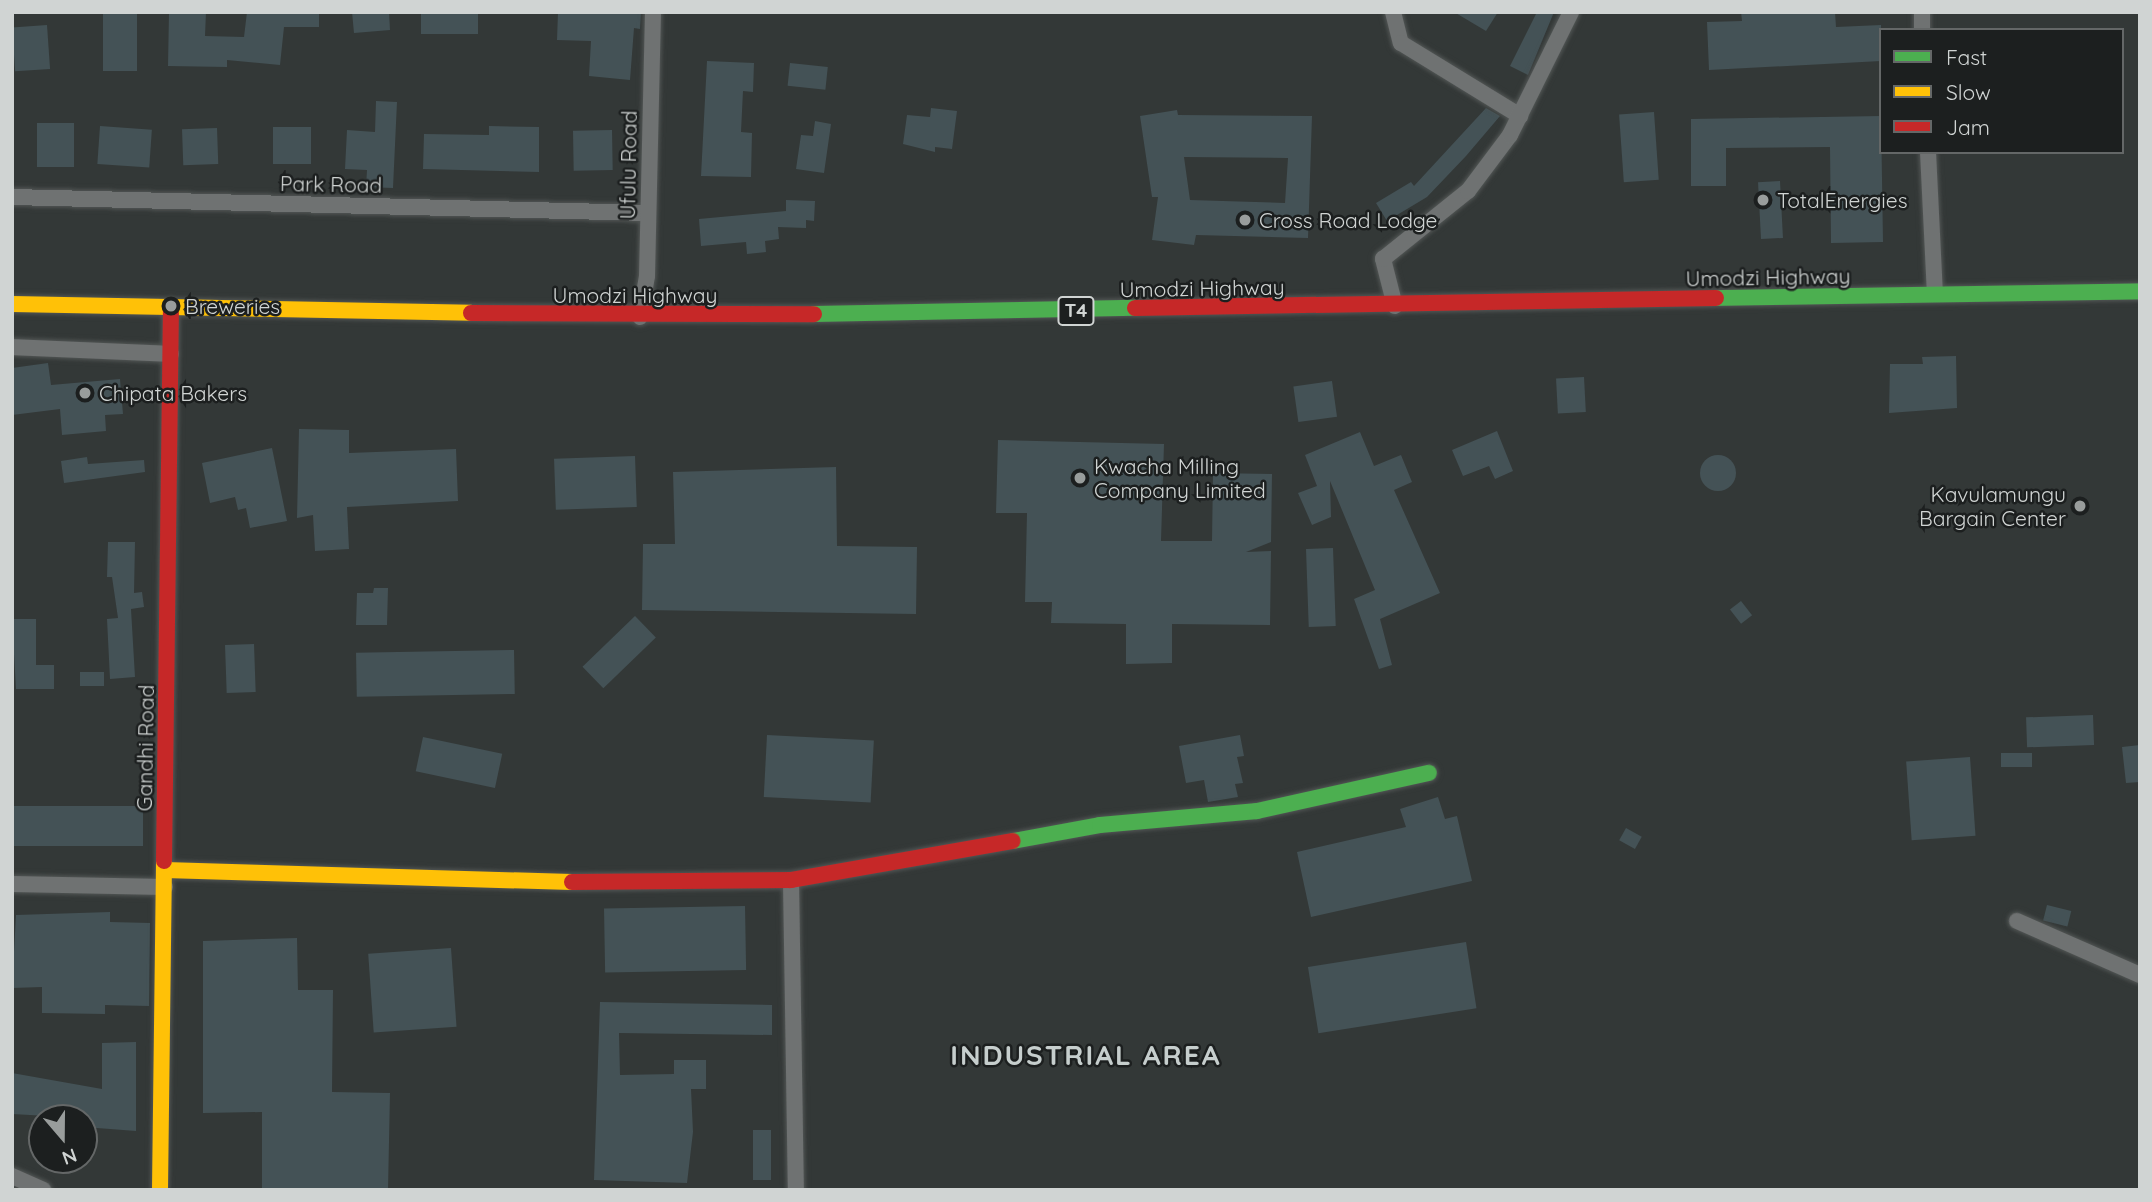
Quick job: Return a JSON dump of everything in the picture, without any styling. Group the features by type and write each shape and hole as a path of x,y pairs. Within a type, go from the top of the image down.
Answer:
{"main road":[{"name":"Umodzi Highway","path":"12,304 640,317 2140,291"},
{"name":"Gandhi Road","path":"160,1190 171,306"},
{"path":"165,870 491,883 791,880 1100,825 1258,811 1429,773"}],"street":[{"name":"Ufulu Road","path":"640,317 648,213 653,12"},
{"path":"1393,12 1401,43 1520,116"},
{"path":"1395,306 1383,259 1468,191 1520,116 1571,12"},
{"path":"1928,154 1935,295"},
{"name":"Park Road","path":"12,197 648,213"},
{"path":"12,347 171,354"},
{"path":"791,880 796,1190"},
{"path":"12,884 165,887"},
{"path":"2017,921 2140,975"},
{"path":"12,1176 43,1190"}],"building":[{"path":"103,12 137,12 137,71 103,71"},
{"path":"169,12 206,12 205,36 244,37 247,12 319,12 319,27 284,27 280,65 227,60 227,67 168,66"},
{"path":"352,12 389,12 390,30 354,33"},
{"path":"421,12 478,12 478,34 421,34"},
{"path":"558,12 641,12 640,29 634,28 630,80 589,76 591,41 557,40"},
{"path":"1454,12 1498,12 1486,31"},
{"path":"1537,12 1554,12 1528,75 1510,66"},
{"path":"1741,12 1835,12 1836,27 1881,25 1879,61 1709,70 1707,22 1742,21"},
{"path":"47,25 50,69 15,71 12,27"},
{"path":"707,61 754,63 753,92 743,91 741,132 752,133 751,177 701,176"},
{"path":"790,63 828,67 825,90 788,86"},
{"path":"376,101 397,102 393,188 366,187 367,170 345,169 347,130 375,132"},
{"path":"931,108 957,111 952,149 935,147 935,152 903,144 907,115 930,117"},
{"path":"1486,108 1500,116 1466,156 1427,197 1387,221 1376,203 1411,182 1414,186"},
{"path":"1177,110 1178,115 1312,116 1308,238 1196,235 1194,245 1152,240 1158,197 1152,197 1140,116","holes":["1184,157 1288,158 1285,203 1190,200"]},
{"path":"1654,112 1659,180 1624,182 1619,114"},
{"path":"1879,116 1883,242 1831,243 1830,147 1726,148 1726,186 1691,186 1691,119"},
{"path":"815,121 831,124 824,173 796,169 801,135 813,136"},
{"path":"37,123 74,123 74,167 37,167"},
{"path":"100,126 152,130 149,168 97,164"},
{"path":"489,126 539,127 539,172 423,169 424,134 489,135"},
{"path":"273,127 311,127 311,164 273,164"},
{"path":"217,128 218,164 183,165 182,129"},
{"path":"612,130 613,170 574,171 573,131"},
{"path":"1780,181 1783,238 1761,239 1758,182"},
{"path":"786,200 815,201 814,221 806,220 806,228 778,227 779,239 765,241 766,252 747,254 746,242 701,246 699,219 786,211"},
{"path":"1956,356 1957,408 1889,413 1890,364 1923,364 1922,357"},
{"path":"48,363 51,385 120,379 123,414 105,415 106,431 62,435 60,409 12,415 12,368"},
{"path":"1584,377 1586,412 1558,413 1556,378"},
{"path":"1332,381 1337,417 1298,422 1293,386"},
{"path":"299,429 349,430 349,453 456,449 458,501 347,507 349,549 315,551 313,515 297,518"},
{"path":"1497,431 1513,471 1495,479 1489,466 1463,476 1452,450"},
{"path":"1360,432 1374,466 1401,455 1412,482 1394,490 1440,593 1380,619 1392,665 1379,669 1354,599 1375,590 1330,481 1331,517 1312,525 1298,493 1317,486 1305,455"},
{"path":"998,440 1164,444 1161,541 1212,541 1213,473 1272,474 1271,542 1246,552 1271,551 1270,625 1172,624 1172,663 1126,664 1126,624 1051,623 1052,602 1025,602 1027,513 996,513"},
{"path":"272,448 287,521 250,528 246,508 238,510 235,497 210,503 202,463"},
{"path":"1718,455 1731,460 1736,473 1731,486 1718,491 1705,486 1700,473 1705,460"},
{"path":"635,456 637,507 556,510 554,459"},
{"path":"87,457 88,464 144,460 145,472 64,483 61,461"},
{"path":"836,467 837,546 917,547 916,614 642,610 643,544 675,544 673,472"},
{"path":"108,542 135,542 134,593 142,592 144,607 131,609 135,677 110,679 107,619 118,618 112,577 107,577"},
{"path":"1333,548 1336,626 1309,627 1306,549"},
{"path":"374,588 388,588 387,625 356,625 357,593 373,593"},
{"path":"1741,601 1752,615 1741,624 1730,610"},
{"path":"635,616 656,638 603,688 582,667"},
{"path":"12,619 36,619 36,665 54,665 54,689 16,689"},
{"path":"254,644 256,692 227,693 225,645"},
{"path":"514,650 515,694 357,697 356,653"},
{"path":"80,672 104,672 104,686 80,686"},
{"path":"2093,715 2094,745 2027,747 2026,717"},
{"path":"767,735 874,741 871,803 764,797"},
{"path":"1240,735 1244,756 1237,757 1243,783 1235,784 1238,797 1208,802 1204,780 1186,783 1179,746"},
{"path":"423,737 502,754 495,788 416,771"},
{"path":"2140,745 2140,782 2126,783 2122,747"},
{"path":"2001,753 2032,753 2032,767 2001,767"},
{"path":"1970,757 1976,836 1912,840 1906,761"},
{"path":"1438,797 1445,819 1457,816 1472,881 1311,917 1297,852 1406,827 1400,809"},
{"path":"12,806 143,806 143,846 12,846"},
{"path":"1626,828 1642,837 1635,849 1619,840"},
{"path":"2047,905 2071,911 2067,927 2043,921"},
{"path":"745,906 746,970 605,972 604,908"},
{"path":"110,912 110,922 150,923 149,1006 105,1005 105,1014 42,1013 42,987 12,988 16,915"},
{"path":"297,938 298,990 333,990 332,1092 390,1093 388,1190 262,1190 262,1112 203,1113 203,941"},
{"path":"1466,942 1476,1008 1318,1033 1308,967"},
{"path":"451,948 457,1027 374,1033 368,954"},
{"path":"600,1002 772,1005 772,1035 619,1033 620,1075 674,1074 674,1060 706,1060 706,1089 691,1089 693,1132 687,1183 594,1180"},
{"path":"136,1042 136,1131 98,1128 98,1104 28,1104 28,1115 12,1114 12,1073 102,1089 102,1043"},
{"path":"753,1130 771,1130 771,1180 753,1180"}],"traffic: fast":[{"path":"1716,298 2140,291"},
{"path":"814,314 1135,308"},
{"path":"1013,841 1100,825 1257,811 1429,773"}],"traffic: slow":[{"path":"12,304 471,313"},
{"path":"160,1190 164,861"},
{"path":"165,870 572,882"}],"traffic: jam":[{"path":"1135,308 1716,298"},
{"path":"164,861 171,306"},
{"path":"471,313 814,314"},
{"path":"572,882 791,880 1013,841"}],"place":[{"name":"TotalEnergies","path":"1763,200"},
{"name":"Cross Road Lodge","path":"1245,220"},
{"name":"Breweries","path":"171,306"},
{"name":"Chipata Bakers","path":"85,393"},
{"name":"Kwacha Milling Company Limited","path":"1080,478"},
{"name":"Kavulamungu Bargain Center","path":"2080,506"}],"district":[{"name":"INDUSTRIAL AREA","path":"1086,1055"}]}
